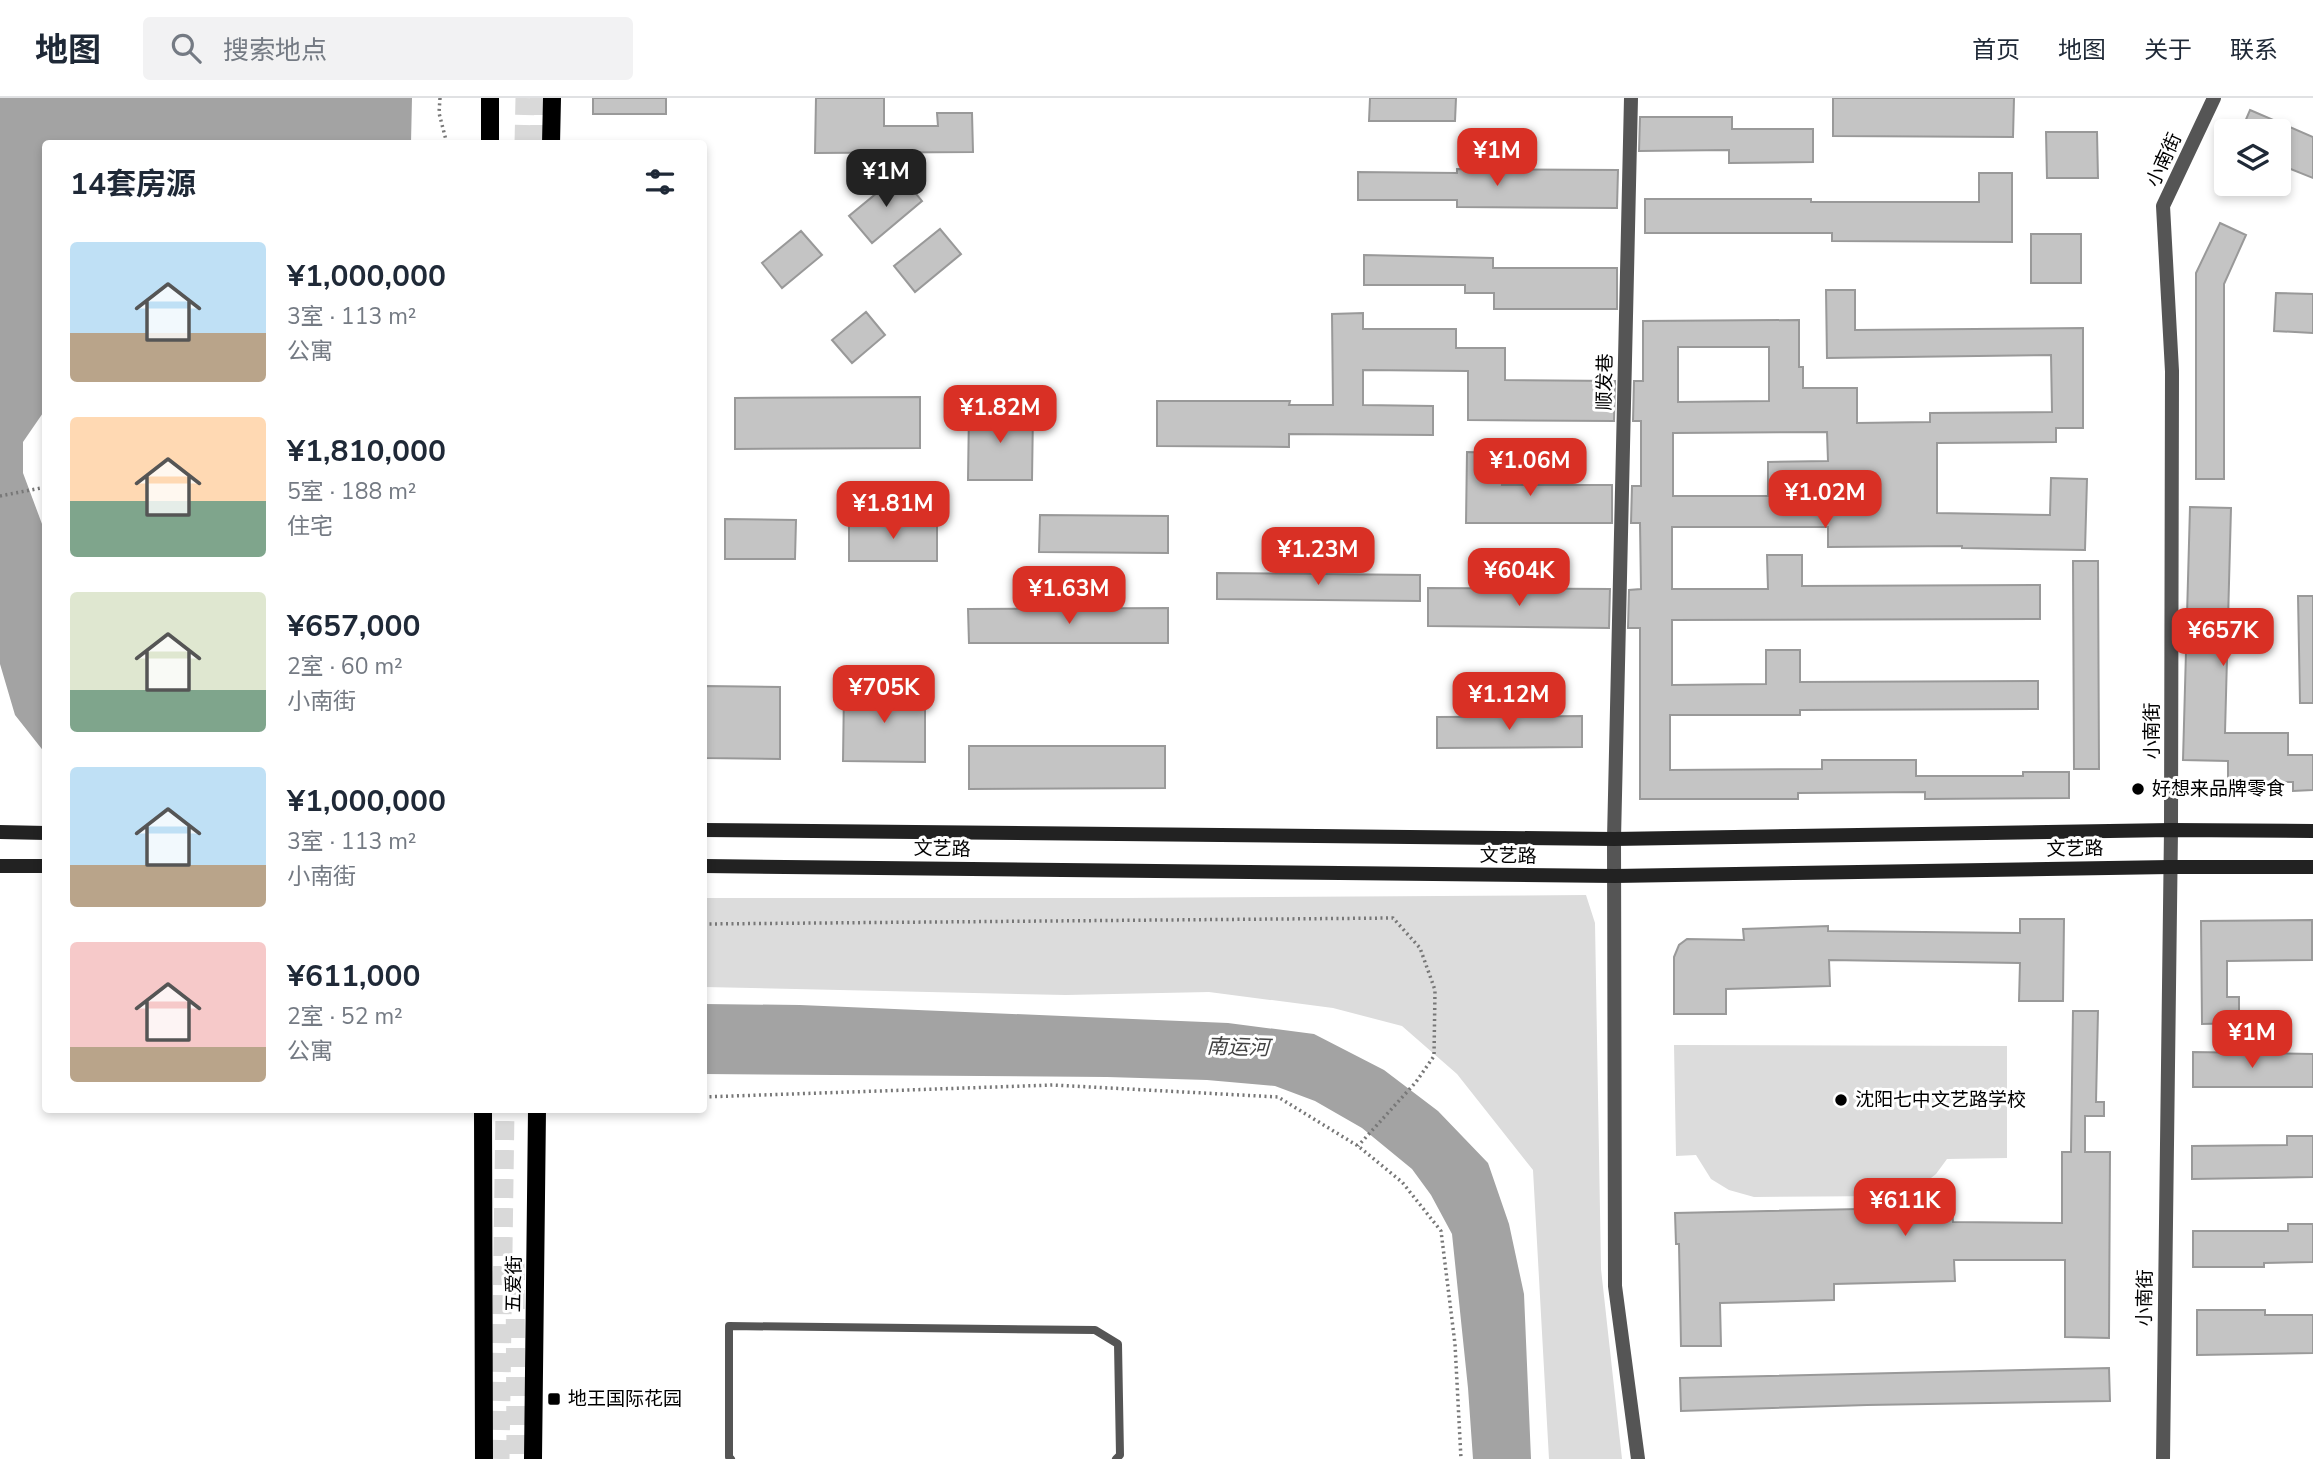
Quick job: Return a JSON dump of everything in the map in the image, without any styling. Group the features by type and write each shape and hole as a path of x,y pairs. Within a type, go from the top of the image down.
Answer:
{"main road":[{"path":"490,98 490,140"},
{"path":"551,140 552,98"},
{"name":"文艺路","path":"707,830 1614,839 2171,830 2313,831"},
{"path":"0,832 42,833"},
{"path":"0,866 42,866"},
{"name":"文艺路","path":"707,866 1615,876 2313,867"},
{"name":"五爱街","path":"483,1113 484,1459"},
{"name":"五爱街","path":"533,1459 537,1113"}],"street":[{"name":"顺发巷","path":"1631,98 1614,839 1615,1286 1639,1459"},
{"name":"小南街","path":"2163,1459 2171,830 2172,371 2164,206 2214,98"}],"lane":[{"path":"731,1459 729,1325 1095,1330 1118,1344 1119,1455 1116,1459"}],"path":[{"path":"440,98 439,113 446,140"},
{"path":"0,496 42,488"},
{"path":"707,924 1393,918 1420,948 1435,990 1434,1056 1416,1082 1358,1146"},
{"path":"707,1097 1053,1085 1278,1097 1358,1146 1402,1182 1441,1231 1455,1343 1461,1459"}],"shaded area":[{"path":"1586,895 1595,923 1601,1269 1622,1459 1549,1459 1533,1170 1457,1074 1402,1026 1333,1008 1209,992 1066,995 707,987 707,898"},
{"name":"沈阳七中文艺路学校","path":"1674,1045 2007,1046 2007,1158 1947,1159 1936,1174 1922,1185 1892,1196 1754,1197 1729,1190 1711,1179 1696,1155 1676,1156"}],"water":[{"path":"0,98 412,98 411,140 42,140 42,414 23,442 23,473 42,524 42,749 15,715 0,664"},
{"name":"南运河","path":"707,1004 800,1005 1228,1023 1314,1034 1384,1070 1438,1111 1488,1163 1509,1224 1524,1294 1531,1459 1473,1459 1452,1234 1431,1195 1412,1169 1362,1128 1315,1101 1275,1086 1207,1080 707,1074"}],"building":[{"path":"593,98 666,98 666,114 593,114"},
{"path":"816,98 884,98 884,126 938,126 937,113 972,113 973,152 815,153"},
{"path":"1370,98 1456,98 1455,121 1369,121"},
{"path":"1833,98 2014,98 2013,137 1833,136"},
{"path":"2250,110 2271,119 2246,119"},
{"path":"1640,117 1732,117 1732,129 1813,129 1813,162 1729,163 1729,150 1639,151"},
{"path":"2291,128 2313,137 2313,178 2291,169"},
{"path":"2046,132 2097,132 2098,178 2047,178"},
{"path":"1457,169 1618,170 1617,208 1457,207 1457,200 1358,200 1358,172 1457,173"},
{"path":"1979,173 2012,173 2012,242 1832,241 1832,233 1645,233 1645,199 1979,202"},
{"path":"900,174 922,201 872,243 849,216"},
{"path":"2220,223 2246,235 2224,284 2224,479 2196,479 2196,273"},
{"path":"940,229 961,254 915,292 894,266"},
{"path":"801,231 822,255 782,288 762,263"},
{"path":"2031,234 2081,234 2081,283 2031,283"},
{"path":"1364,255 1493,258 1493,268 1617,268 1617,309 1494,309 1494,293 1465,293 1465,285 1364,285"},
{"path":"1826,290 1855,290 1855,330 2083,328 2083,428 2056,428 2056,442 1937,443 1937,513 2050,515 2051,478 2087,479 2085,550 1962,546 1828,547 1828,527 1672,527 1672,589 1768,589 1767,555 1802,555 1802,586 2040,585 2040,619 1672,620 1672,685 1766,684 1766,650 1800,650 1800,682 2038,681 2038,709 1800,710 1800,715 1670,715 1670,770 1822,769 1822,760 1916,760 1916,776 2023,776 2023,772 2069,772 2069,798 1925,799 1925,792 1798,793 1798,799 1640,799 1640,628 1628,628 1629,590 1641,589 1640,523 1631,523 1632,486 1641,486 1641,421 1633,421 1634,381 1643,381 1643,321 1799,320 1799,367 1803,367 1803,388 1857,388 1857,423 1930,422 1930,413 2052,412 2051,355 1827,358","holes":["1678,347 1769,347 1769,401 1678,402","1827,432 1828,461 1768,462 1768,496 1673,496 1673,433"]},
{"path":"2276,293 2313,294 2313,333 2274,331"},
{"path":"866,312 885,335 852,363 832,340"},
{"path":"1363,313 1363,329 1456,329 1456,348 1505,348 1505,380 1615,381 1614,421 1468,420 1468,371 1363,370 1363,405 1433,406 1433,435 1289,434 1289,447 1157,446 1157,401 1290,401 1289,405 1333,405 1332,314"},
{"path":"920,397 920,448 735,449 735,398"},
{"path":"969,410 1033,411 1032,480 968,480"},
{"path":"1467,452 1503,453 1502,485 1612,485 1612,523 1466,523"},
{"path":"2190,507 2231,508 2225,733 2288,733 2288,755 2313,755 2313,790 2293,791 2293,782 2228,781 2228,761 2183,760"},
{"path":"1040,515 1168,516 1168,553 1039,552"},
{"path":"725,519 796,520 795,559 725,559"},
{"path":"849,521 937,521 937,561 849,561"},
{"path":"2073,561 2098,561 2099,769 2074,769"},
{"path":"1217,573 1420,575 1420,601 1217,599"},
{"path":"1428,588 1610,589 1609,628 1428,626"},
{"path":"2298,596 2313,596 2313,703 2300,703"},
{"path":"1168,608 1168,643 969,643 968,609"},
{"path":"707,686 780,687 780,759 707,758"},
{"path":"844,689 925,689 925,762 843,761"},
{"path":"1582,716 1582,747 1437,748 1437,717"},
{"path":"969,746 1165,746 1165,788 969,789"},
{"path":"2020,919 2064,919 2063,1001 2019,1001 2020,963 1829,960 1830,986 1726,989 1726,1014 1674,1014 1674,957 1679,945 1687,939 1744,940 1743,929 1828,926 1828,931 2020,933"},
{"path":"2312,920 2312,960 2227,961 2227,997 2239,997 2239,1023 2202,1024 2201,921"},
{"path":"2073,1011 2098,1011 2096,1102 2104,1102 2104,1116 2085,1116 2085,1152 2110,1152 2109,1338 2065,1337 2065,1260 1954,1260 1955,1281 1834,1284 1834,1300 1720,1303 1721,1346 1681,1346 1679,1244 1676,1244 1675,1213 1952,1207 1953,1222 2062,1223 2062,1152 2071,1152"},
{"path":"2193,1052 2313,1054 2313,1087 2193,1087"},
{"path":"2287,1136 2313,1136 2313,1177 2192,1179 2192,1146 2287,1145"},
{"path":"2288,1224 2313,1224 2313,1262 2264,1263 2264,1267 2193,1267 2193,1231 2288,1231"},
{"path":"2197,1310 2265,1310 2265,1315 2313,1315 2313,1353 2197,1355"},
{"path":"2109,1368 2110,1401 1681,1411 1680,1378"}],"tunnel":[{"path":"524,140 525,98"},
{"path":"540,98 540,140"},
{"path":"500,1459 505,1113"},
{"path":"515,1261 516,1459"}],"place":[{"name":"好想来品牌零食","path":"2138,789"},
{"name":"沈阳七中文艺路学校","path":"1841,1100"},
{"name":"地王国际花园","path":"554,1399"}]}
